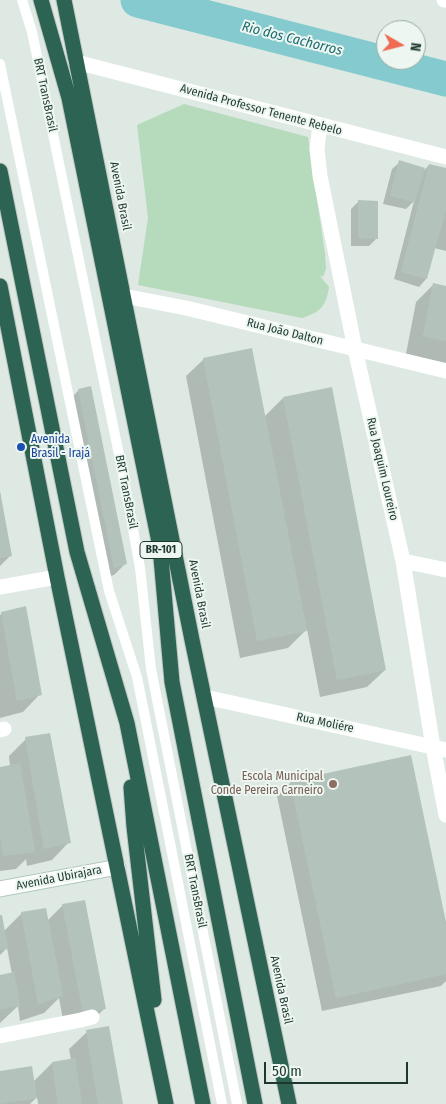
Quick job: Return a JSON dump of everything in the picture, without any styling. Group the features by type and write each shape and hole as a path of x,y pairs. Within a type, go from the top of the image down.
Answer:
{"highway":[{"name":"BR-101","path":"41,0 68,98 160,547 172,682 255,1104"},
{"name":"Avenida Brasil","path":"64,0 289,1104"},
{"path":"0,172 77,552 127,723 203,1104"},
{"path":"0,286 57,578 166,1104"},
{"path":"127,723 135,837 166,1104"}],"street":[{"name":"Avenida Professor Tenente Rebelo","path":"76,62 446,157"},
{"name":"Rua Joaquim Loureiro","path":"320,125 317,149 320,176 355,349 403,561 439,748 446,815"},
{"name":"Rua João Dalton","path":"124,296 186,308 446,371"},
{"path":"403,561 446,570"},
{"path":"0,587 57,578"},
{"name":"Rua Moliére","path":"205,697 439,748"},
{"name":"Avenida Ubirajara","path":"0,889 118,867"},
{"path":"0,1036 92,1017"}],"lane":[{"name":"BRT TransBrasil","path":"22,0 32,32 121,464 140,568 150,669 238,1104"},
{"name":"BRT TransBrasil","path":"0,64 108,591 137,677 222,1104"}],"green space":[{"path":"184,104 308,137 325,254 326,269 323,277 319,275 329,287 324,304 318,311 302,318 138,285 148,218 137,125"}],"building":[{"path":"399,160 425,168 415,202 390,196"},
{"path":"429,164 446,168 446,209 427,279 401,272"},
{"path":"358,200 378,201 378,239 358,238"},
{"path":"433,283 446,286 446,341 423,336"},
{"path":"252,348 307,631 257,641 203,358"},
{"path":"91,386 127,564 114,568 78,389"},
{"path":"332,387 386,670 337,680 283,397"},
{"path":"0,491 12,556 0,558"},
{"path":"26,606 42,695 17,701 1,612"},
{"path":"50,733 71,843 44,849 25,737"},
{"path":"411,755 446,922 446,974 336,998 290,781"},
{"path":"20,763 35,852 3,856 0,835 0,767"},
{"path":"85,900 106,1009 83,1013 62,904"},
{"path":"46,908 63,996 38,1004 21,912"},
{"path":"0,915 2,915 8,949 0,950"},
{"path":"14,972 20,1006 0,1009 0,975"},
{"path":"109,1026 123,1104 98,1104 86,1030"},
{"path":"75,1058 82,1104 58,1104 52,1062"},
{"path":"32,1066 37,1098 0,1104 0,1071"}],"waterway":[{"name":"Rio dos Cachorros","path":"138,0 446,79"}],"place":[{"name":"Avenida Brasil - Irajá","path":"21,447"},
{"name":"Escola Municipal Conde Pereira Carneiro","path":"333,784"}]}
